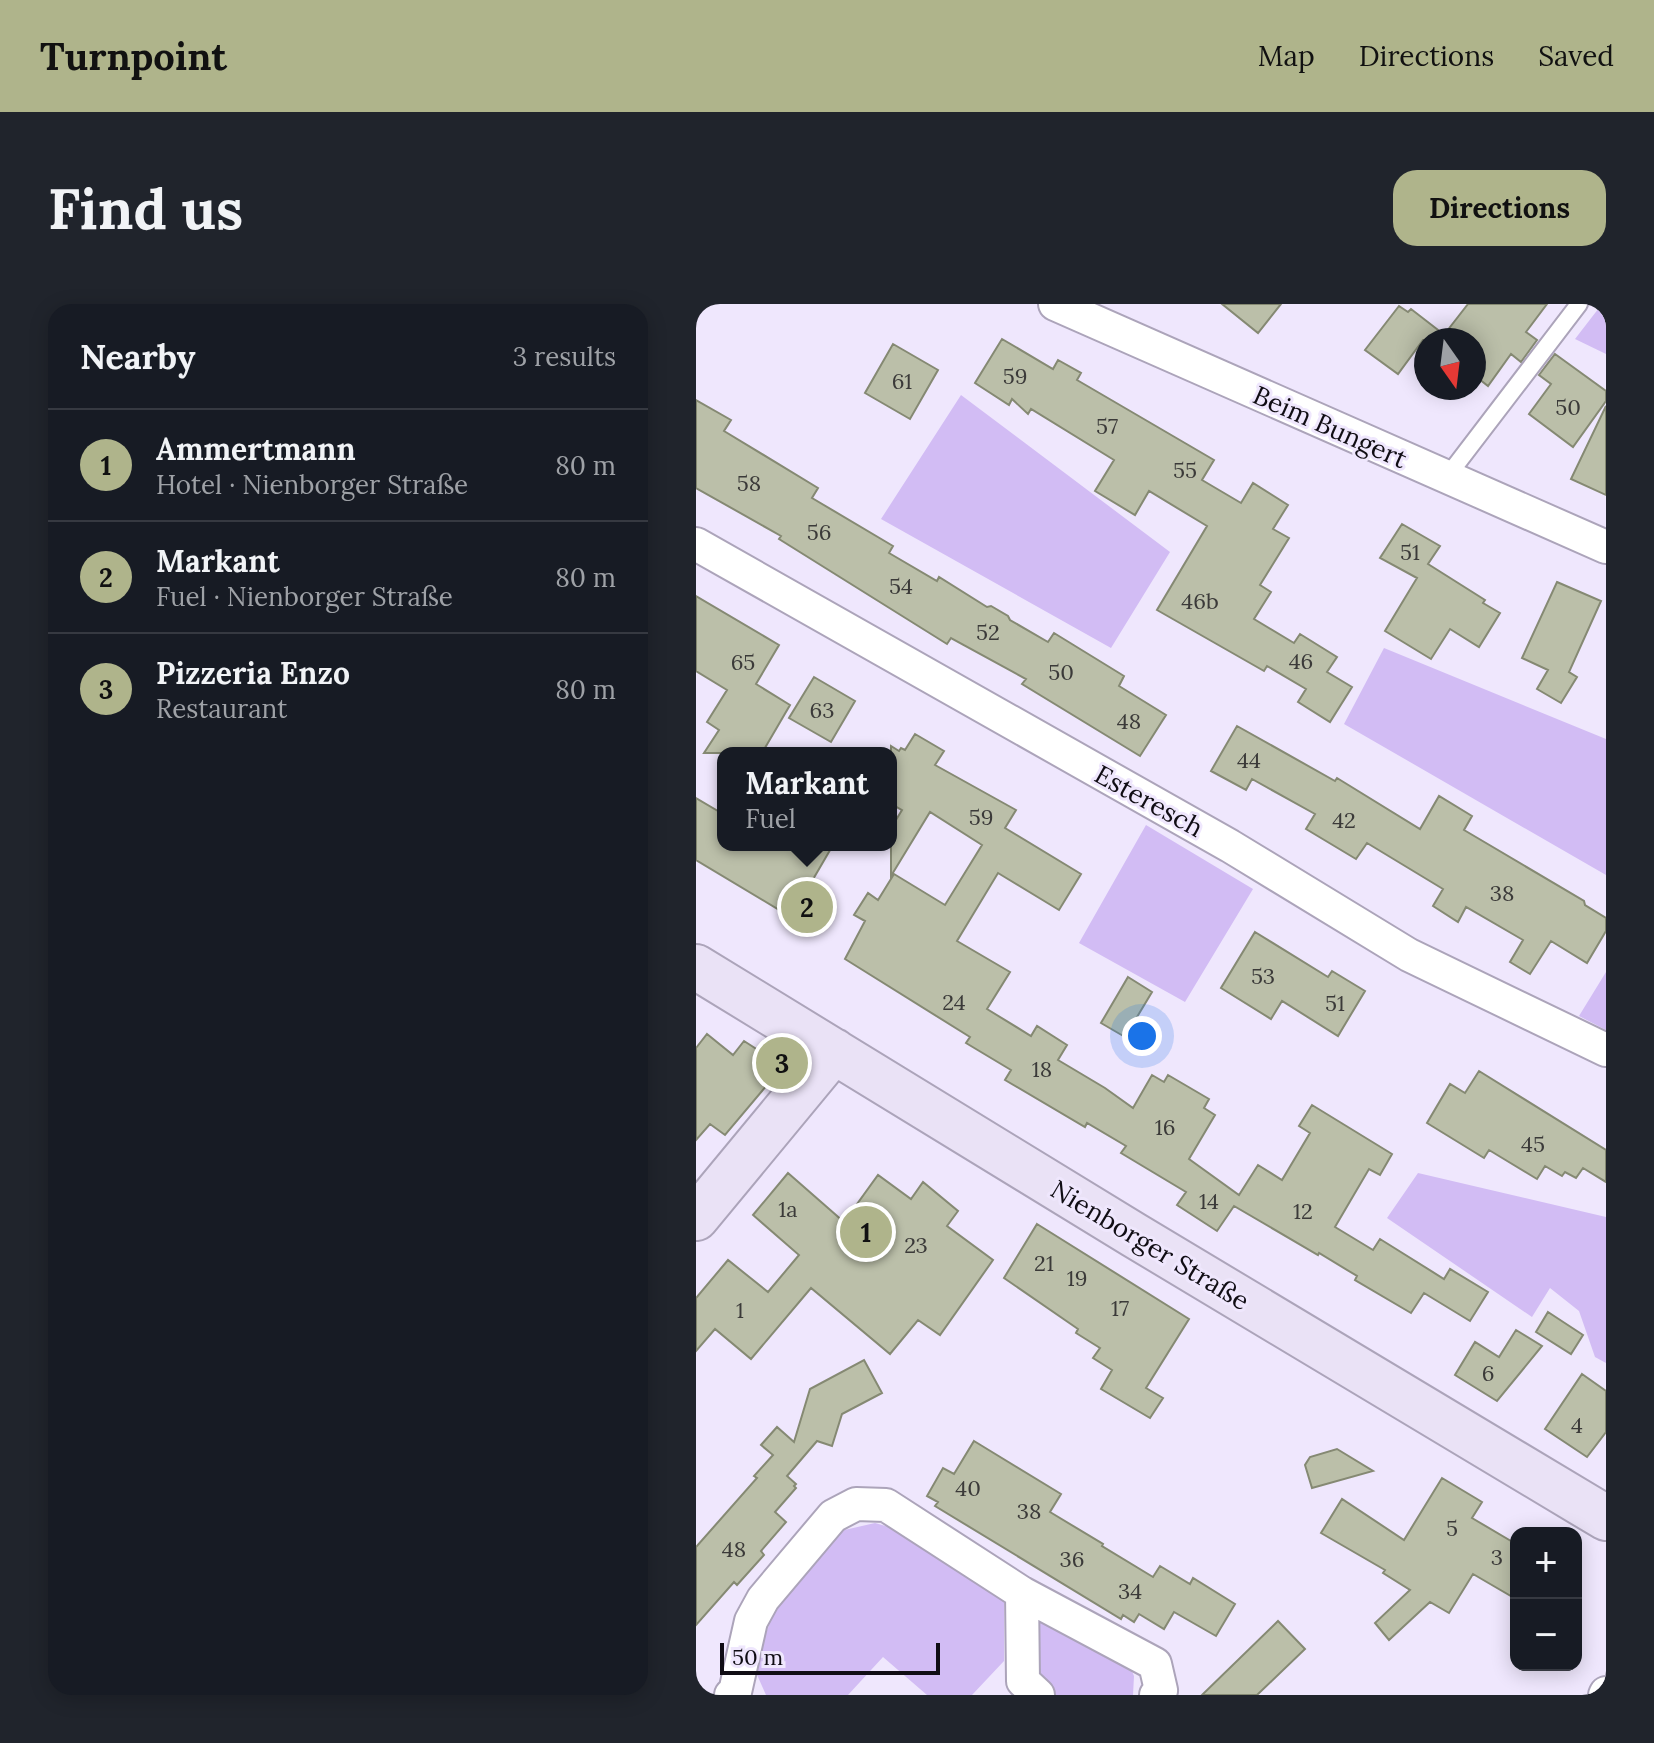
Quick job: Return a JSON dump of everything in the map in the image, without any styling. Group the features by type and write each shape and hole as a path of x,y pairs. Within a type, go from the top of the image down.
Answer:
{"main road":[{"name":"Nienborger Straße","path":"696,967 998,1153 1606,1518"},
{"path":"696,1218 834,1051"}],"street":[{"name":"Beim Bungert","path":"1055,304 1606,547"},
{"name":"Esteresch","path":"696,544 1230,846 1409,955 1606,1050"},
{"path":"735,1694 751,1621 763,1599 833,1516 856,1504 886,1505 1022,1593 1155,1664 1161,1690 1156,1695"},
{"path":"1022,1593 1023,1681 1038,1695"}],"lane":[{"path":"1446,478 1579,304"}],"shaded area":[{"path":"1602,304 1606,304 1606,354 1575,339"},
{"path":"961,395 1170,552 1111,648 881,519"},
{"path":"1384,648 1606,739 1606,875 1344,724"},
{"path":"1146,825 1253,889 1185,1002 1079,943"},
{"path":"1606,972 1606,1030 1579,1016"},
{"path":"1418,1173 1606,1217 1606,1363 1595,1357 1579,1311 1550,1288 1532,1317 1387,1218"},
{"path":"875,1523 903,1531 1004,1601 1004,1661 972,1695 927,1695 883,1657 848,1695 766,1695 754,1668 772,1616 804,1569 840,1531"},
{"path":"1033,1614 1129,1664 1134,1676 1133,1695 1047,1695 1030,1665"}],"building":[{"path":"1222,304 1281,304 1258,333"},
{"path":"1468,304 1547,304 1526,332 1537,340 1521,362 1511,354 1488,386 1486,328 1449,328"},
{"path":"1399,306 1408,312 1411,309 1436,328 1414,328 1414,352 1398,374 1365,350"},
{"path":"1002,339 1053,369 1058,360 1081,373 1077,380 1214,460 1202,480 1241,503 1253,483 1288,505 1273,529 1289,538 1260,585 1271,592 1254,619 1294,643 1300,634 1337,657 1327,672 1352,687 1330,722 1298,702 1306,689 1267,666 1264,671 1157,610 1207,526 1149,491 1135,515 1095,491 1114,460 1031,409 1028,414 1012,399 1009,405 975,383"},
{"path":"893,344 938,370 910,419 865,393"},
{"path":"1555,354 1606,391 1606,401 1573,447 1529,414 1551,384 1539,375"},
{"path":"696,400 731,420 724,431 818,488 812,498 893,546 889,553 937,581 939,577 987,607 991,606 1048,642 1054,633 1124,676 1119,686 1166,715 1140,756 1022,684 1026,679 951,638 947,644 779,539 781,536 696,488"},
{"path":"1606,406 1606,495 1571,479"},
{"path":"1402,524 1440,546 1428,564 1500,613 1479,647 1450,629 1431,659 1385,631 1417,578 1380,558"},
{"path":"1557,582 1601,601 1569,672 1577,677 1561,703 1537,689 1548,670 1522,658"},
{"path":"696,596 779,645 756,684 790,705 766,747 717,747 717,753 704,753 719,730 707,722 727,690 696,671"},
{"path":"814,677 855,701 831,742 789,718"},
{"path":"1237,726 1335,781 1337,778 1420,829 1439,796 1472,816 1464,830 1584,901 1585,905 1606,918 1606,931 1587,963 1551,941 1530,974 1510,962 1523,940 1466,907 1458,922 1433,906 1443,889 1367,843 1356,859 1306,829 1315,814 1252,779 1246,790 1211,771"},
{"path":"915,734 944,751 935,765 1016,810 1005,828 1081,874 1059,910 998,873 957,941 1010,972 987,1009 1031,1036 1037,1026 1067,1045 1058,1060 1133,1108 1152,1075 1164,1082 1168,1075 1209,1099 1204,1108 1215,1115 1189,1159 1239,1195 1258,1165 1282,1180 1310,1133 1299,1126 1312,1105 1392,1154 1380,1175 1369,1169 1335,1227 1373,1250 1380,1239 1444,1279 1450,1269 1488,1292 1470,1321 1424,1293 1411,1313 1355,1280 1357,1276 1319,1253 1234,1206 1217,1231 1177,1205 1186,1192 1121,1153 1126,1146 1087,1123 1085,1127 1005,1080 1011,1070 966,1043 970,1037 845,959 865,921 854,915 868,893 878,900 894,874 945,905 982,845 930,812 891,876 891,851 897,851 897,818 902,810 897,807 897,750 905,750"},
{"path":"696,798 717,810 717,851 830,851 791,917 696,860"},
{"path":"1255,932 1328,977 1332,971 1365,991 1338,1036 1282,1001 1271,1019 1221,988"},
{"path":"1128,977 1152,992 1125,1037 1101,1023"},
{"path":"707,1034 733,1055 744,1041 783,1066 725,1135 710,1124 696,1140 696,1048"},
{"path":"1479,1071 1606,1150 1606,1182 1583,1168 1576,1178 1565,1172 1562,1176 1545,1166 1537,1179 1489,1150 1484,1158 1427,1123 1450,1084 1465,1093"},
{"path":"788,1173 844,1222 878,1175 911,1199 923,1182 958,1211 947,1226 993,1260 940,1335 918,1320 890,1354 811,1288 751,1359 715,1329 696,1351 696,1298 728,1260 768,1292 799,1255 753,1215"},
{"path":"1037,1224 1189,1319 1146,1388 1163,1398 1150,1418 1101,1389 1112,1370 1093,1358 1100,1348 1004,1278"},
{"path":"1548,1312 1583,1335 1571,1354 1536,1332"},
{"path":"1516,1330 1542,1346 1497,1401 1455,1375 1475,1342 1499,1357"},
{"path":"864,1360 882,1393 842,1414 832,1446 817,1441 787,1476 796,1488 775,1512 786,1522 761,1551 764,1555 737,1585 734,1582 696,1625 696,1547 757,1478 754,1476 773,1455 761,1445 777,1427 794,1442 810,1389"},
{"path":"1582,1374 1606,1391 1606,1432 1587,1457 1545,1429"},
{"path":"974,1441 1061,1494 1050,1512 1102,1546 1153,1577 1160,1566 1190,1584 1193,1578 1235,1604 1216,1636 1174,1612 1164,1629 1139,1614 1134,1622 1123,1615 1121,1619 935,1506 938,1502 927,1496 943,1468 954,1474"},
{"path":"1337,1449 1373,1471 1312,1488 1305,1465 1310,1457"},
{"path":"1442,1478 1482,1502 1472,1518 1510,1540 1510,1596 1473,1574 1449,1613 1430,1602 1389,1640 1375,1623 1410,1590 1383,1573 1385,1570 1321,1533 1342,1499 1404,1540"},
{"path":"1278,1621 1305,1649 1257,1695 1202,1695"}],"place":[{"name":"Markant","path":"807,907"},
{"name":"Pizzeria Enzo","path":"782,1063"},
{"name":"Ammertmann","path":"866,1232"}]}
